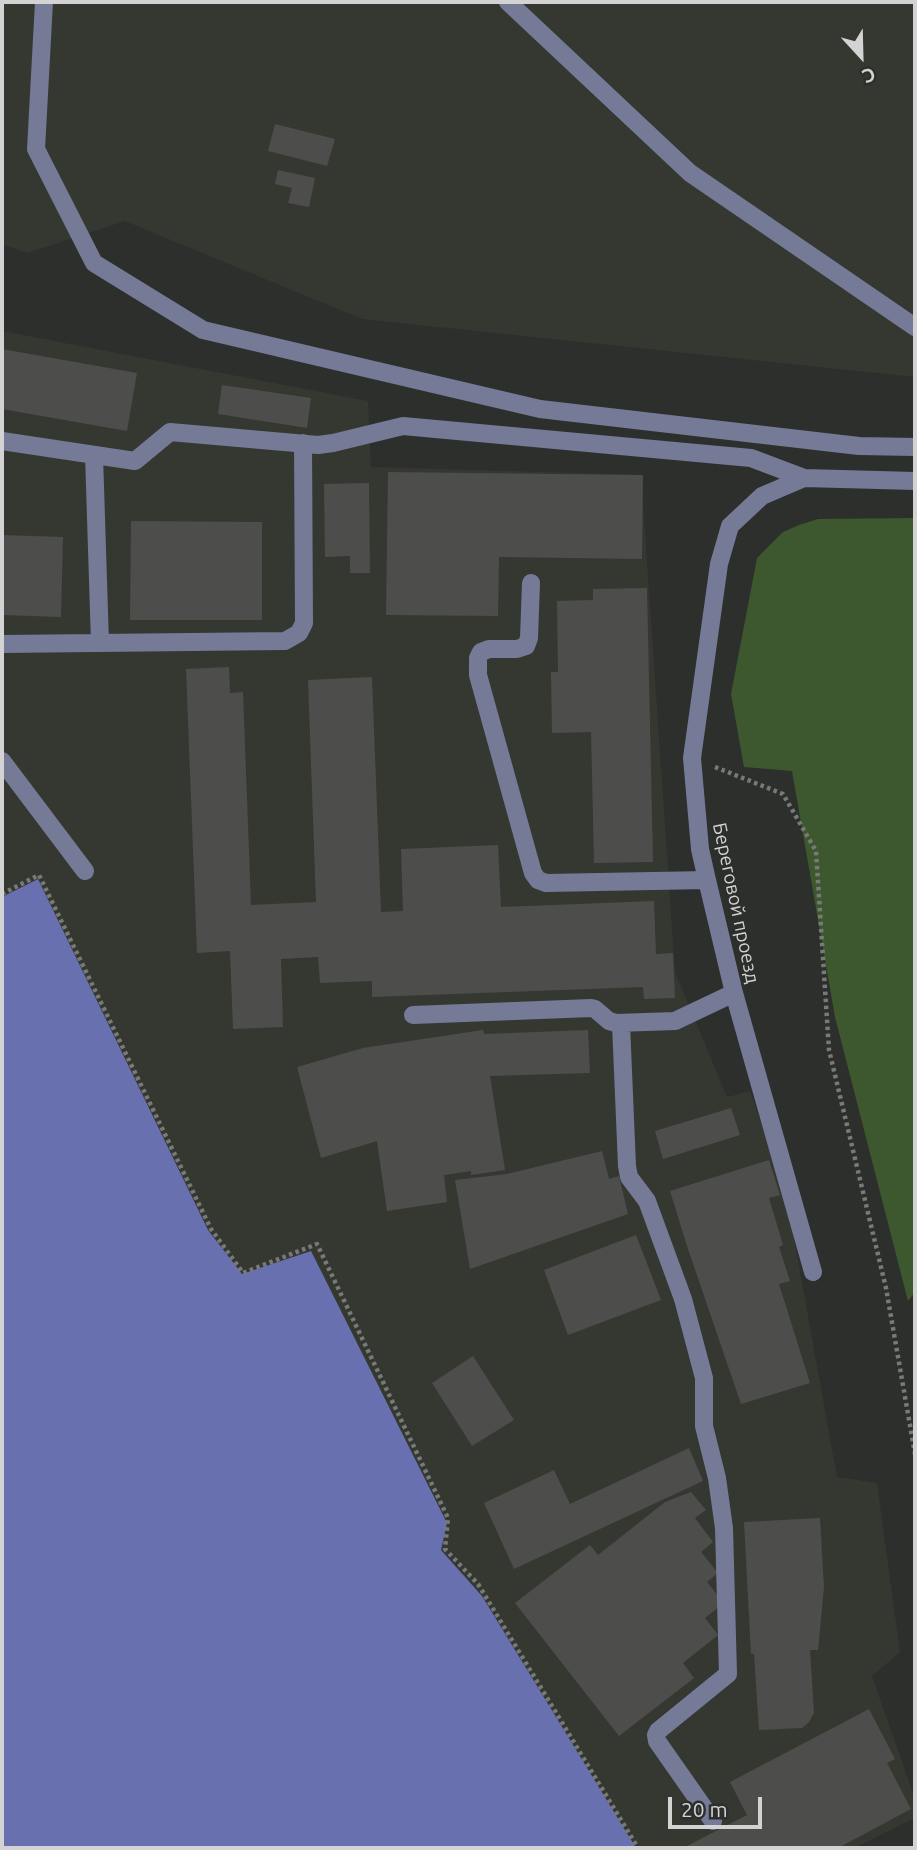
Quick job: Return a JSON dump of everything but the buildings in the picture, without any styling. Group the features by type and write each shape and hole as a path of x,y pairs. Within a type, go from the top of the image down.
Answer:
{"street":[{"path":"44,2 36,149 94,264 203,330 540,409 859,446 915,447"},
{"path":"508,2 690,173 915,327"},
{"path":"2,441 135,461 170,432 325,444 403,426 751,458 804,478"},
{"path":"2,644 285,641 299,633 304,623 303,443"},
{"path":"94,455 100,643"},
{"name":"Береговой проезд","path":"813,1272 734,993 707,880 700,849 692,758 719,564 730,526 762,496 804,478 915,481"},
{"path":"531,583 529,638 526,646 481,652 478,675 533,873 538,880 546,883 707,880"},
{"path":"2,761 85,871"},
{"path":"413,1015 590,1008 612,1023 675,1021 734,993"},
{"path":"621,1024 629,1177 647,1201 683,1299 704,1378 704,1426 717,1478 724,1528 728,1674 656,1735 657,1741 713,1821"}],"path":[{"path":"692,758 783,793 816,851 829,1051 886,1288 915,1454"},
{"path":"2,894 39,875 211,1229 243,1273 317,1244 448,1518 445,1549 478,1584 638,1848"}],"shaded area":[{"path":"2,2 915,2 915,377 362,319 125,221 27,253 2,244"},
{"path":"2,331 368,401 371,467 641,475 675,972 727,1097 750,1091 786,1194 837,1477 877,1483 900,1652 872,1676 915,1799 915,1818 855,1848 636,1848 482,1596 441,1550 311,1251 242,1275 208,1230 37,879 2,897"}],"green space":[{"path":"915,518 915,1292 908,1301 835,1017 792,771 744,767 731,694 757,558 783,532 818,519"}],"water":[{"path":"38,879 208,1230 242,1274 311,1251 447,1523 441,1550 482,1596 636,1848 2,1848 2,897"}]}
